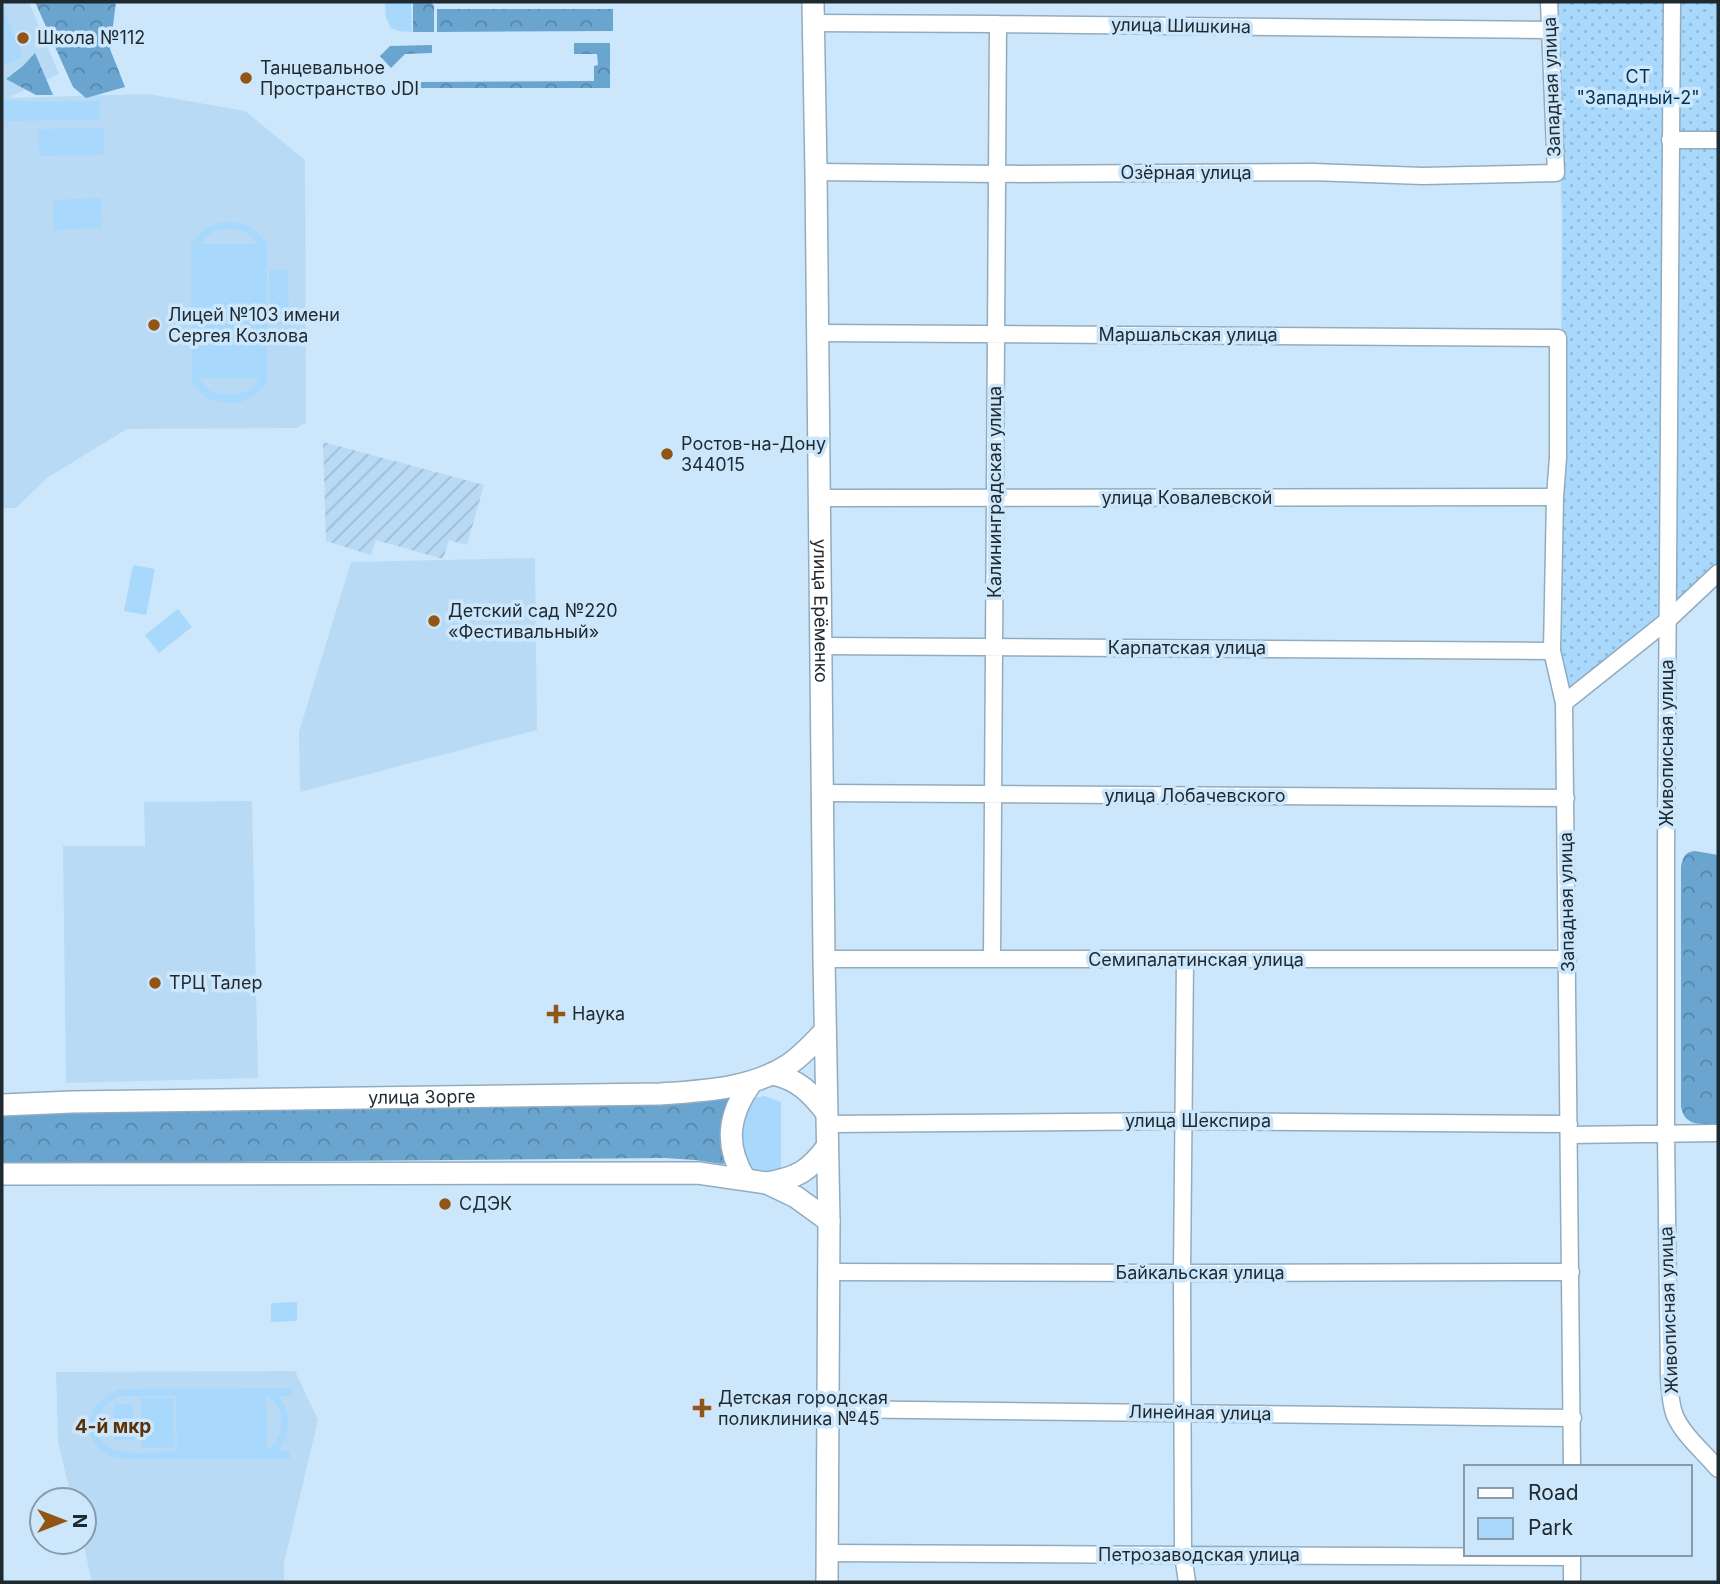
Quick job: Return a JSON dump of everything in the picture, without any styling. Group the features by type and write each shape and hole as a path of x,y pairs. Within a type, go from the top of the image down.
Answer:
{"main road":[{"name":"улица Ерёменко","path":"813,2 829,1221 827,1582"},
{"name":"улица Зорге","path":"2,1105 660,1094 751,1083 791,1063 825,1031"},
{"path":"772,1074 783,1076 802,1086 812,1095 826,1118"},
{"path":"745,1179 737,1167 731,1127 738,1103 751,1083"},
{"path":"768,1184 786,1180 805,1171 827,1147"},
{"path":"2,1174 690,1172 768,1184 796,1197 829,1221"}],"street":[{"name":"Западная улица","path":"1549,2 1556,173"},
{"name":"Живописная улица","path":"1672,2 1665,1135 1670,1393 1682,1429 1718,1469"},
{"name":"улица Шишкина","path":"813,23 1550,30"},
{"name":"Калининградская улица","path":"992,959 998,24"},
{"path":"1670,141 1718,140"},
{"name":"Озёрная улица","path":"816,172 1312,173 1434,176 1556,173"},
{"name":"Маршальская улица","path":"818,333 1558,338"},
{"name":"Западная улица","path":"1558,338 1558,457 1552,651 1564,703 1572,1465"},
{"name":"улица Ковалевской","path":"820,498 1555,498"},
{"path":"1564,703 1668,620 1718,573"},
{"name":"Карпатская улица","path":"821,646 1552,651"},
{"name":"улица Лобачевского","path":"823,793 1566,798"},
{"name":"Семипалатинская улица","path":"824,959 1568,959"},
{"path":"1185,960 1182,1273 1183,1555 1187,1582"},
{"name":"улица Шекспира","path":"826,1118 1183,1121 1569,1130 1665,1135 1718,1133"},
{"name":"Байкальская улица","path":"829,1272 1571,1272"},
{"name":"Линейная улица","path":"828,1409 1573,1418"},
{"name":"Петрозаводская улица","path":"827,1553 1464,1556"},
{"path":"1572,1556 1572,1582"}],"shaded area":[{"name":"Лицей №103 имени Сергея Козлова","path":"2,2 29,2 59,74 7,98 148,94 245,111 305,160 306,423 296,428 127,429 47,478 16,508 2,508"},
{"path":"323,442 484,485 467,545 449,540 443,559 376,540 371,555 326,541"},
{"name":"Детский сад №220 «Фестивальный»","path":"535,558 537,730 300,792 299,732 351,562"},
{"path":"252,801 258,1078 66,1083 63,846 145,846 144,802"},
{"path":"295,1371 318,1420 284,1563 284,1582 92,1582 86,1556 98,1556 98,1486 69,1486 58,1442 56,1372"}],"green space":[{"path":"35,2 116,2 110,49 125,87 86,98 73,87"},
{"path":"385,2 411,2 412,32 391,28 386,18"},
{"path":"413,2 431,2 434,6 434,32 413,32"},
{"name":"СТ \"Западный-2\"","path":"1556,2 1718,2 1718,577 1569,698 1559,645 1562,221"},
{"path":"2,5 23,57 2,66"},
{"path":"437,9 613,9 613,31 437,32"},
{"path":"574,43 610,43 610,88 419,88 419,82 594,81 594,66 598,65 597,54 574,54"},
{"path":"432,45 432,53 405,54 391,68 380,56 390,46"},
{"path":"35,53 53,95 36,95 6,79"},
{"path":"2,100 100,101 100,120 2,121"},
{"path":"104,128 104,155 39,156 38,129"},
{"path":"101,198 102,228 54,230 53,200"},
{"path":"221,222 242,224 257,232 267,244 267,384 256,395 239,403 218,402 204,396 192,382 191,243 205,228","holes":["222,229 243,231 258,244 200,244 209,234","200,378 259,378 251,389 239,394 220,394 209,390"]},
{"path":"269,270 288,270 289,324 270,324"},
{"path":"133,565 155,569 146,615 124,611"},
{"path":"178,609 192,627 159,653 145,635"},
{"path":"1695,851 1718,855 1718,1124 1690,1121 1681,1107 1681,866 1685,856"},
{"path":"730,1096 732,1100 728,1159 722,1164 665,1158 2,1164 2,1112"},
{"path":"764,1096 781,1102 781,1169 763,1174 740,1161 741,1110 751,1099"},
{"path":"297,1302 297,1321 271,1322 271,1303"},
{"path":"292,1388 292,1396 279,1396 286,1410 288,1423 278,1451 290,1451 290,1459 123,1459 109,1455 101,1451 94,1442 91,1416 102,1399 121,1389","holes":["123,1396 176,1396 177,1451 126,1452 111,1448 103,1442 97,1427 101,1411 106,1404","266,1396 278,1407 282,1423 278,1438 267,1450"]},
{"path":"141,1398 173,1398 174,1448 141,1448"},
{"path":"114,1404 133,1404 133,1440 114,1440"}],"place":[{"name":"Школа №112","path":"23,38"},
{"name":"Танцевальное Пространство JDI","path":"246,78"},
{"name":"Лицей №103 имени Сергея Козлова","path":"154,325"},
{"name":"Ростов-на-Дону 344015","path":"667,454"},
{"name":"Детский сад №220 «Фестивальный»","path":"434,621"},
{"name":"ТРЦ Талер","path":"155,983"},
{"name":"Наука","path":"556,1014"},
{"name":"СДЭК","path":"445,1204"},
{"name":"Детская городская поликлиника №45","path":"702,1408"}],"district":[{"name":"4-й мкр","path":"113,1426"}]}
